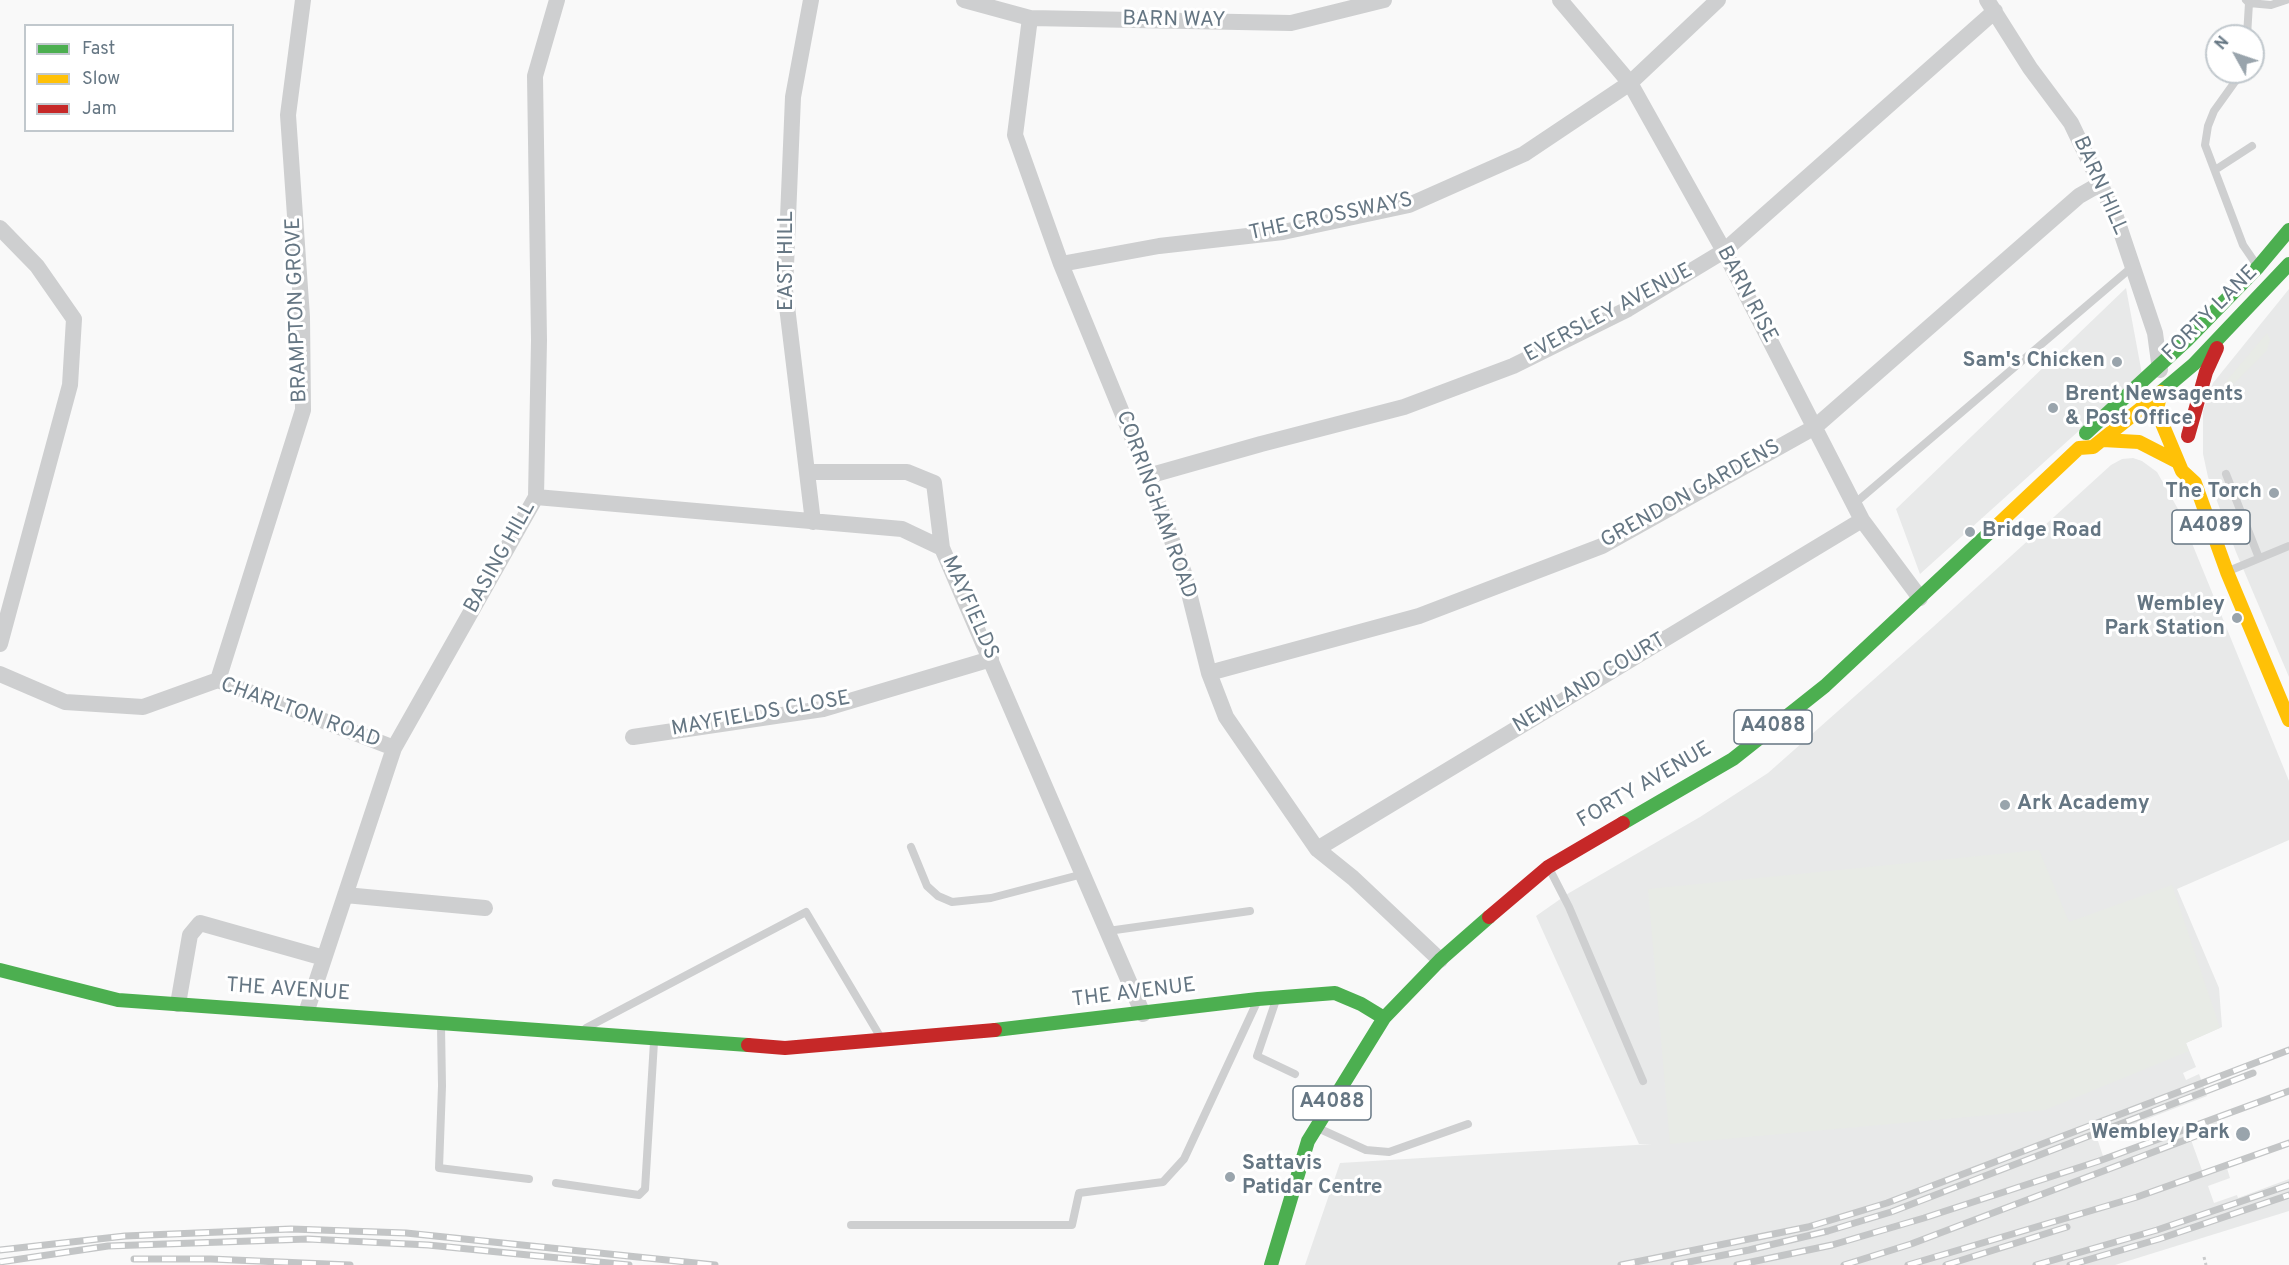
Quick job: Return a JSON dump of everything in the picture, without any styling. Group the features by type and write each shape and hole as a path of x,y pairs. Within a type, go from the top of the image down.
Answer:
{"main road":[{"path":"2079,448 2086,432 2160,366 2258,267 2289,230"},
{"name":"FORTY LANE","path":"2168,395 2194,364 2289,264"},
{"path":"2181,415 2190,440 2206,372 2223,333"},
{"name":"FORTY AVENUE","path":"1271,1265 1308,1141 1383,1018 1440,960 1548,867 1734,759 1825,686 2079,448 2093,447 2168,395"},
{"name":"A4089","path":"2168,395 2157,409 2182,471 2195,483 2227,572 2289,720"},
{"path":"2103,441 2139,442 2178,462"},
{"name":"A4089","path":"2195,483 2199,465"},
{"name":"THE AVENUE","path":"0,970 118,1000 784,1048 1035,1027 1258,999 1335,993 1361,1004 1383,1018"}],"street":[{"name":"BRAMPTON GROVE","path":"218,680 303,410 302,317 288,115 303,0"},
{"name":"BASING HILL","path":"306,1013 394,748 536,497 539,340 535,76 557,0"},
{"name":"EAST HILL","path":"811,0 793,97 784,290 813,522"},
{"name":"BARN WAY","path":"964,0 1030,18 1291,23 1384,0"},
{"name":"BARN RISE","path":"1560,0 1630,83 1724,250 1862,520 1920,598"},
{"name":"THE CROSSWAYS","path":"1061,264 1159,246 1283,232 1409,206 1524,154 1630,83 1718,0"},
{"name":"BARN HILL","path":"1991,6 2030,68 2071,123 2116,217 2155,333 2160,366 2168,395"},
{"name":"EVERSLEY AVENUE","path":"1148,476 1404,407 1513,366 1628,309 1724,250 1991,6"},
{"name":"CORRINGHAM ROAD","path":"1030,18 1014,135 1061,264 1148,476 1184,573 1209,673 1226,717 1317,849 1353,878 1440,960"},
{"name":"GRENDON GARDENS","path":"1209,673 1419,616 1602,546 1815,427 2079,196 2100,184"},
{"path":"0,228 37,266 74,319 70,385 0,644"},
{"path":"807,472 907,472 934,483 942,548"},
{"name":"MAYFIELDS","path":"536,497 903,529 942,548 1143,1014"},
{"name":"NEWLAND COURT","path":"1317,849 1862,520"},
{"name":"MAYFIELDS CLOSE","path":"633,737 823,709 991,659"},
{"name":"CHARLTON ROAD","path":"0,674 65,702 143,707 218,680 394,748"},
{"path":"345,895 484,908"},
{"path":"178,1004 190,935 200,923 324,958"}],"lane":[{"path":"2247,24 2248,2 2271,5 2286,0"},
{"path":"2233,84 2214,111 2208,126 2205,145 2243,245 2272,283"},
{"path":"2215,170 2253,146"},
{"path":"1854,504 2132,267"},
{"path":"2226,474 2259,558"},
{"path":"2227,572 2289,546"},
{"path":"911,847 927,886 938,896 952,902 991,898 1083,874"},
{"path":"1548,867 1569,907 1643,1081"},
{"path":"1108,931 1250,911"},
{"path":"576,1033 806,912 883,1041"},
{"path":"1277,997 1257,1056 1294,1074"},
{"path":"851,1225 1072,1225 1079,1193 1162,1182 1184,1159 1258,999"},
{"path":"441,1023 442,1086 439,1168 529,1179"},
{"path":"556,1183 639,1196 645,1189 655,1039"},
{"path":"1317,1127 1366,1150 1389,1152 1468,1124"}],"path":[{"path":"2204,1257 2206,1265"}],"shaded area":[{"path":"2126,288 2142,374 1920,574 1896,509"},
{"path":"2289,289 2289,677 2236,552 2208,477 2203,454 2203,411 2213,383"},
{"path":"2267,333 2270,339 2267,350 2216,402 2228,379"},
{"name":"Ark Academy","path":"2133,458 2142,461 2157,472 2178,509 2289,781 2289,840 2177,889 2219,988 2222,1027 2186,1043 2196,1067 2183,1073 2186,1080 2199,1074 2207,1096 2097,1138 2103,1156 2215,1116 2220,1130 2191,1140 2203,1173 2226,1165 2230,1178 2208,1186 2214,1203 2237,1195 2238,1198 2289,1179 2289,1211 2115,1265 1305,1265 1340,1163 1652,1144 1639,1144 1536,916 1569,893 1700,817 1768,773 2111,465 2122,459"},
{"path":"2039,850 2069,922 2172,885 2220,1028 2186,1043 2189,1051 2045,1110 1670,1144 1648,889"}],"railway":[{"path":"1621,1265 1808,1227 1887,1203 2289,1050"},
{"path":"1674,1265 1828,1231 1891,1212 2253,1073"},
{"path":"1737,1265 1832,1245 1924,1218 2099,1161 2289,1091"},
{"path":"1844,1265 1911,1244 2222,1126"},
{"path":"1908,1265 2137,1197 2289,1143"},
{"path":"2036,1265 2157,1230 2289,1185"},
{"path":"2070,1265 2159,1239 2289,1195"},
{"path":"1946,1265 2067,1227"},
{"path":"0,1250 125,1236 291,1229 406,1233 715,1265"},
{"path":"0,1262 108,1246 308,1239 428,1245 629,1265"},
{"path":"134,1259 211,1259 350,1265"}],"traffic: fast":[{"path":"2086,433 2187,340 2258,267 2289,230"},
{"path":"2149,402 2194,364 2289,264"},
{"path":"1623,823 1733,759 1825,686 1990,532"},
{"path":"1271,1265 1308,1141 1384,1018 1440,960 1489,917"},
{"path":"0,970 118,1000 748,1045"},
{"path":"995,1030 1258,999 1335,993 1361,1004 1384,1018"}],"traffic: slow":[{"path":"2161,392 2157,409 2161,421 2182,471 2195,483 2227,572 2289,720"},
{"path":"1990,532 2079,448 2093,447 2149,402"},
{"path":"2103,440 2139,442 2178,462"}],"traffic: jam":[{"path":"2188,436 2206,372 2217,348"},
{"path":"1489,917 1548,867 1623,823"},
{"path":"748,1045 785,1048 995,1030"}],"place":[{"name":"Sam's Chicken","path":"2117,362"},
{"name":"Brent Newsagents & Post Office","path":"2053,408"},
{"name":"The Torch","path":"2274,493"},
{"name":"Bridge Road","path":"1970,532"},
{"name":"Wembley Park Station","path":"2237,618"},
{"name":"Ark Academy","path":"2005,805"},
{"name":"Wembley Park","path":"2243,1134"},
{"name":"Sattavis Patidar Centre","path":"1230,1177"}]}
